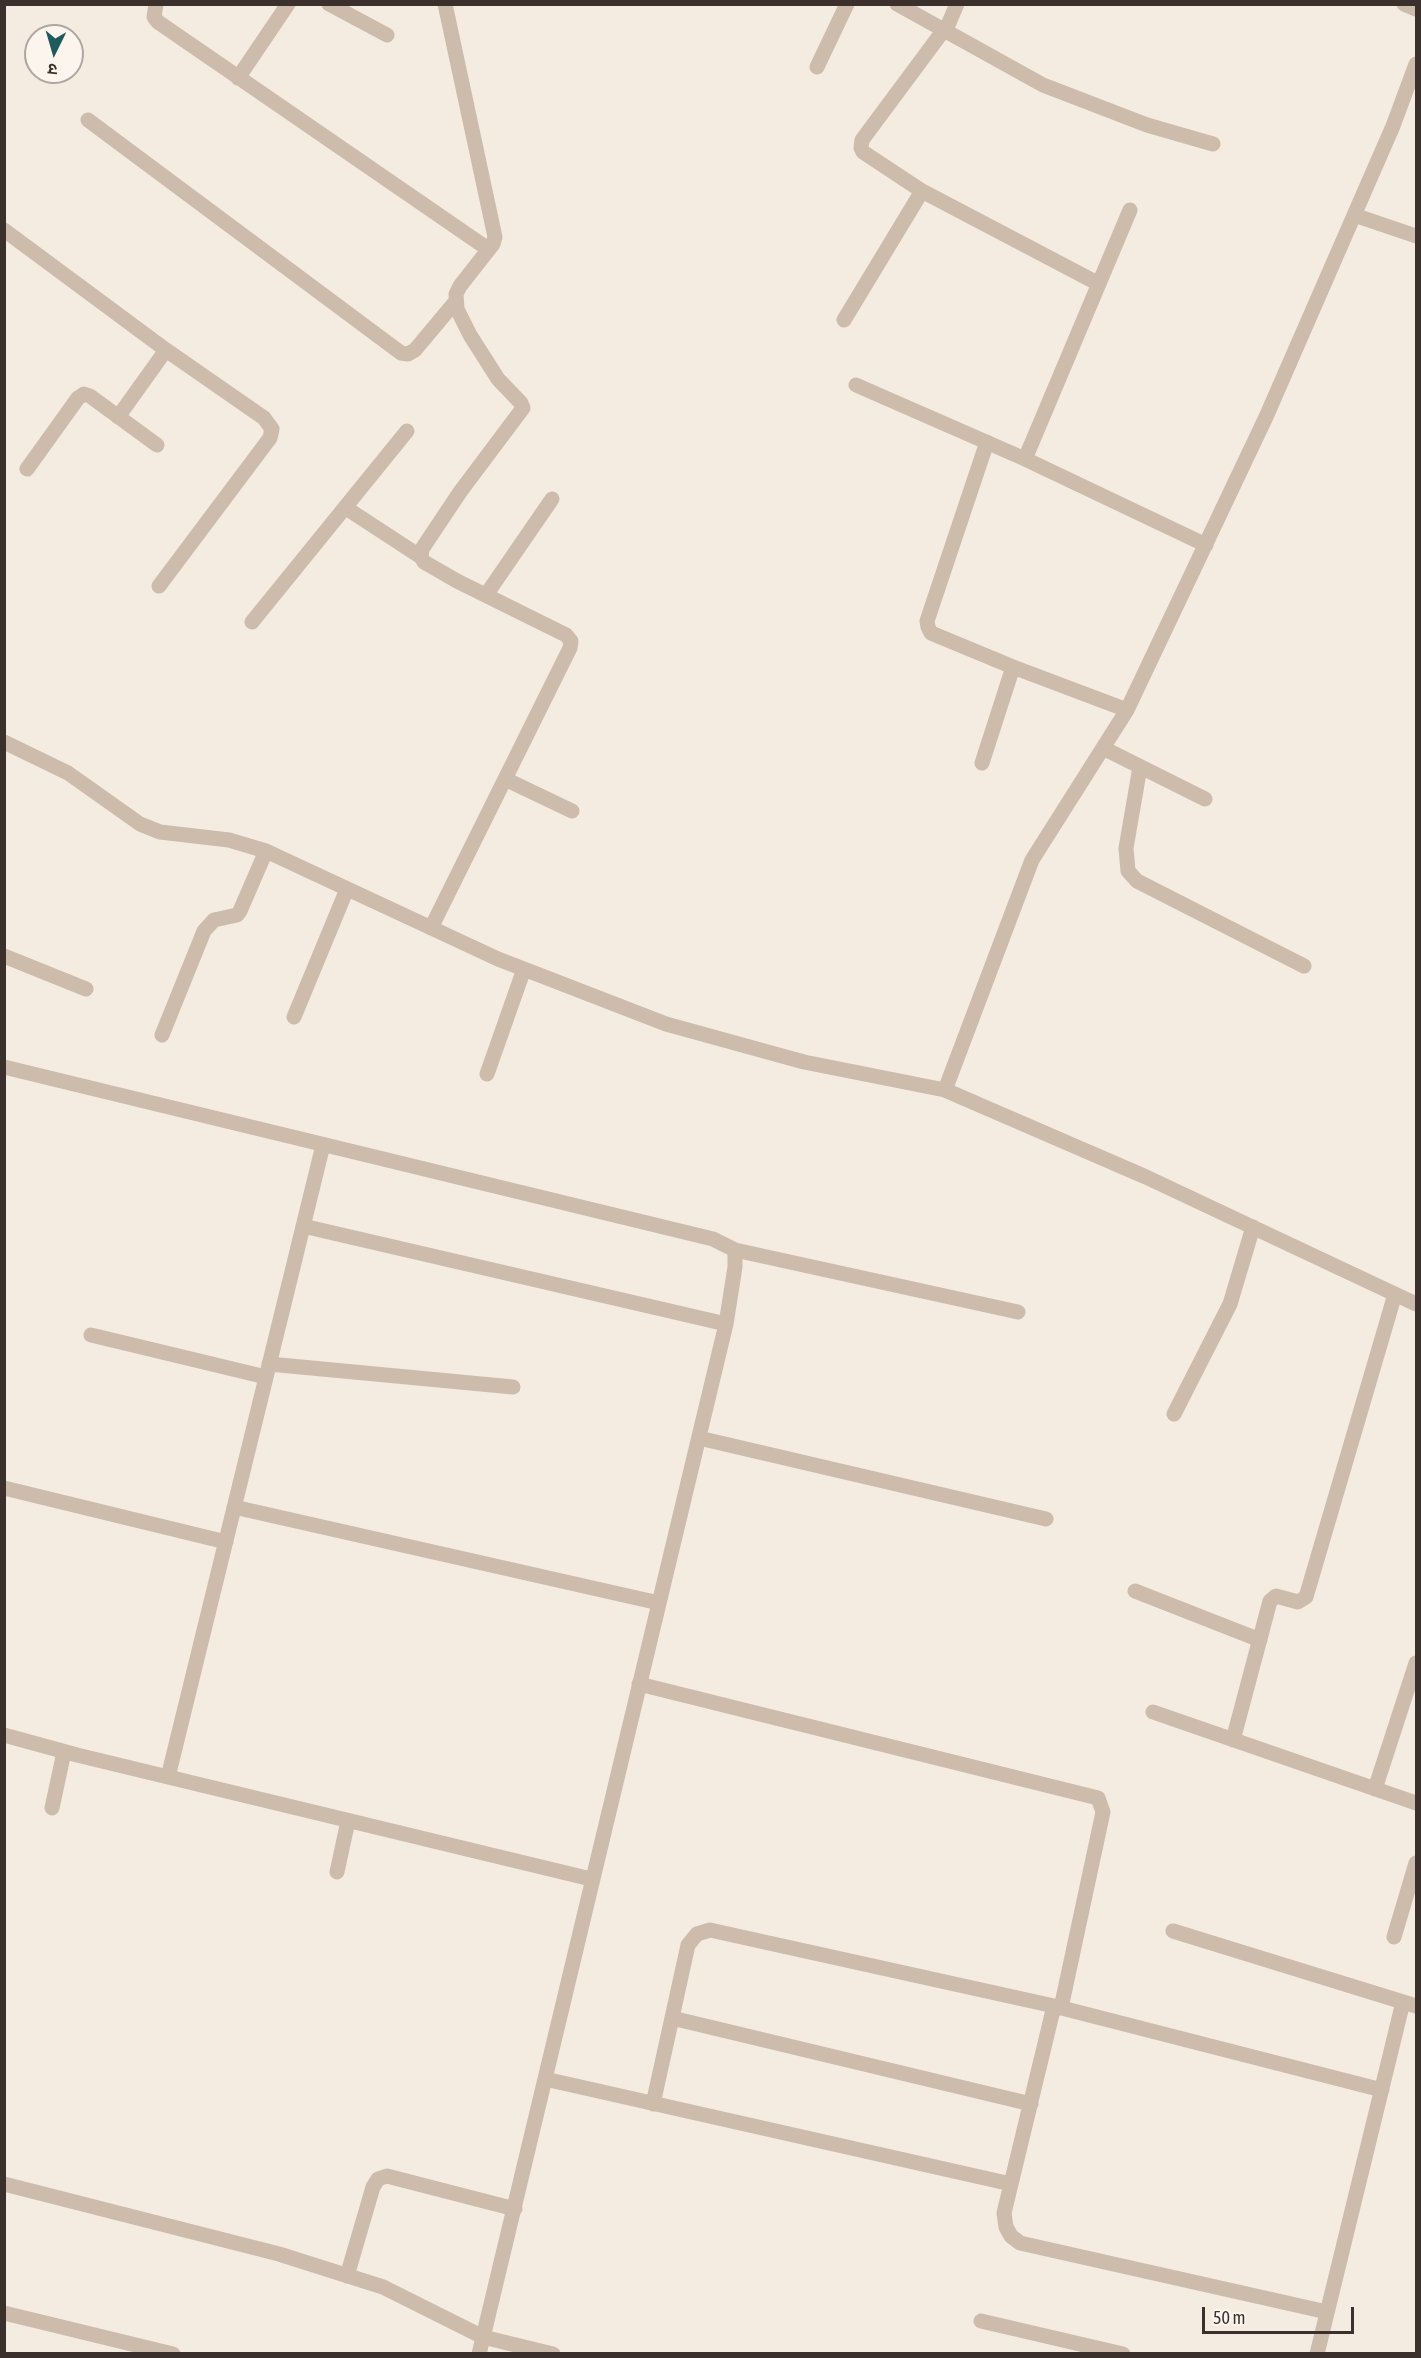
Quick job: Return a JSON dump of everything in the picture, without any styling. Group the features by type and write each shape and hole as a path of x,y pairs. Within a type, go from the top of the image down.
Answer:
{"street":[{"path":"156,4 154,17 158,22 488,249"},
{"path":"238,78 288,4"},
{"path":"329,4 387,35"},
{"path":"88,120 400,353 408,354 415,350 456,301 460,286 495,237 445,4"},
{"path":"817,67 847,4"},
{"path":"897,4 944,32 1062,92 1147,124 1213,144"},
{"path":"957,4 944,32 862,140 863,152 922,191 1099,284"},
{"path":"1404,4 1416,9"},
{"path":"945,1090 1032,860 1127,710 1266,417 1394,126 1416,64"},
{"path":"844,320 922,191"},
{"path":"1025,459 1130,210"},
{"path":"1354,216 1416,236"},
{"path":"4,230 166,350 264,418 272,429 270,438 159,586"},
{"path":"421,557 422,549 460,492 522,408 521,403 498,379 470,336 456,301"},
{"path":"118,417 166,350"},
{"path":"856,385 1025,459 1206,545"},
{"path":"27,469 78,398 84,394 157,445"},
{"path":"252,622 407,431"},
{"path":"987,442 927,621 931,633 1127,710"},
{"path":"486,595 552,499"},
{"path":"346,508 421,557 424,562 566,635 571,641 570,648 431,928"},
{"path":"982,763 1013,667"},
{"path":"4,742 68,773 140,824 160,832 229,840 266,851 524,969 666,1024 804,1062 945,1090 1146,1177 1416,1304"},
{"path":"1103,748 1205,799"},
{"path":"1140,767 1126,848 1128,871 1137,881 1304,966"},
{"path":"505,779 572,811"},
{"path":"162,1035 204,931 214,920 237,915 266,851"},
{"path":"294,1017 347,889"},
{"path":"4,956 86,989"},
{"path":"487,1074 524,969"},
{"path":"4,1067 713,1239 735,1250 1018,1312"},
{"path":"168,1777 323,1145"},
{"path":"303,1226 726,1324"},
{"path":"1173,1414 1230,1304 1253,1227"},
{"path":"479,2354 591,1879 726,1324 735,1268 735,1250"},
{"path":"1233,1740 1273,1597 1298,1602 1306,1597 1395,1294"},
{"path":"91,1335 268,1371 513,1387"},
{"path":"699,1438 1046,1519"},
{"path":"4,1488 226,1542"},
{"path":"234,1507 659,1603"},
{"path":"1135,1591 1260,1640"},
{"path":"1375,1789 1415,1672"},
{"path":"639,1684 1098,1798 1103,1812 1058,2007 1030,2104 1004,2213 1006,2227 1011,2236 1020,2243 1327,2312"},
{"path":"1154,1712 1416,1803"},
{"path":"4,1735 64,1752 591,1879"},
{"path":"52,1808 64,1752"},
{"path":"337,1872 348,1821"},
{"path":"1394,1937 1416,1863"},
{"path":"653,2104 688,1945 697,1934 710,1930 1058,2007 1382,2090"},
{"path":"1173,1931 1410,2004 1382,2090 1317,2354"},
{"path":"672,2018 1030,2104"},
{"path":"544,2079 1011,2184"},
{"path":"347,2276 373,2187 378,2179 387,2176 515,2209"},
{"path":"4,2184 279,2254 382,2287 483,2337 553,2354"},
{"path":"4,2313 173,2354"},
{"path":"981,2321 1124,2354"}]}
